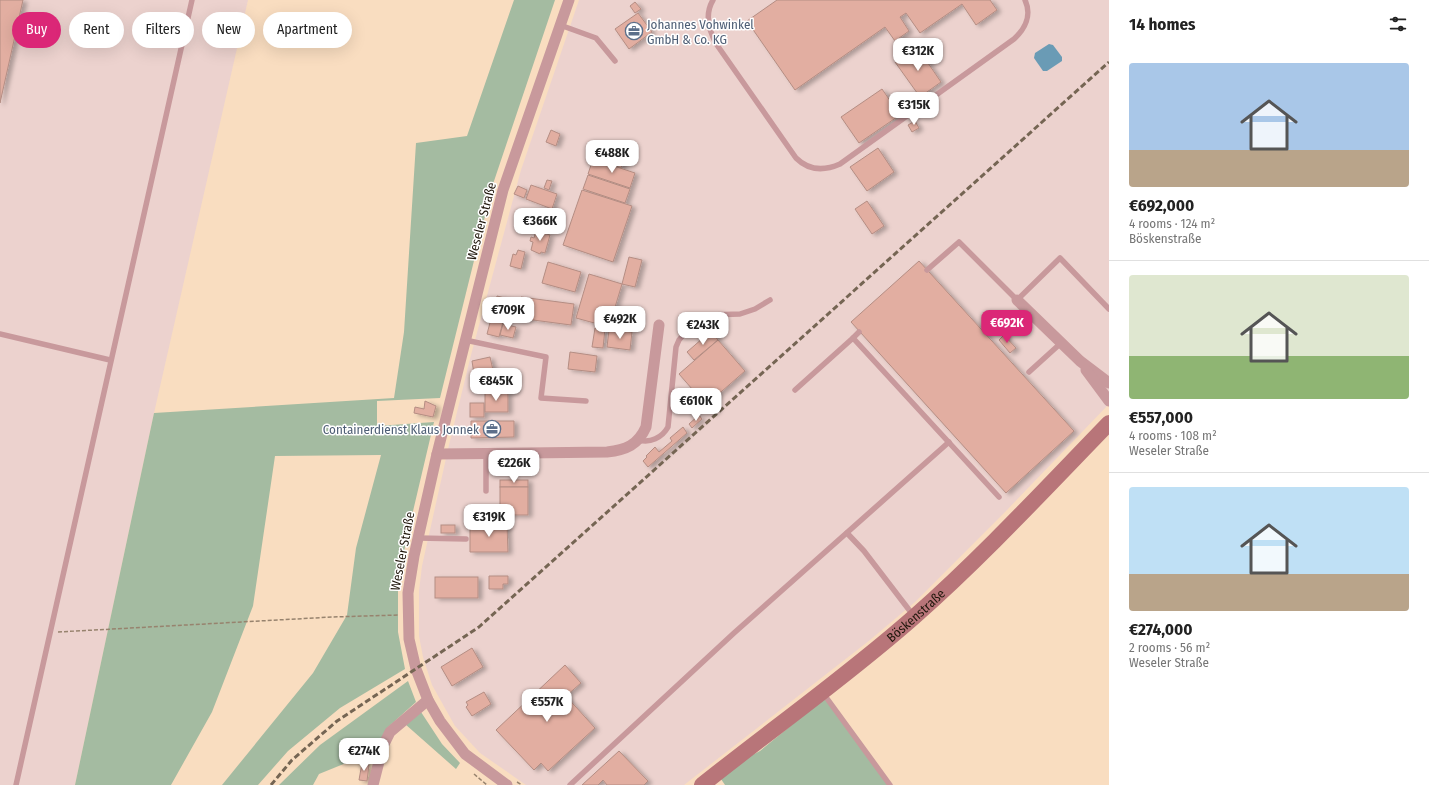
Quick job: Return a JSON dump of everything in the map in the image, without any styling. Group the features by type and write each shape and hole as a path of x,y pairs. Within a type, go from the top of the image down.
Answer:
{"main road":[{"name":"Böskenstraße","path":"702,785 822,693 915,616 978,556 1109,423"}],"street":[{"name":"Weseler Straße","path":"511,783 465,754 440,721 428,700 413,657 409,639 407,615 410,577 418,538 437,454 503,190 569,0"},
{"path":"1017,300 1080,361 1109,383"},
{"path":"437,454 612,452 624,449 639,440 646,428 659,325"},
{"path":"1080,361 1109,401"},
{"path":"373,785 383,746 390,732 428,700"}],"lane":[{"path":"16,785 110,360 192,0"},
{"path":"713,0 708,13 708,22 710,33 717,45 796,158 804,165 820,169 832,168 840,164 1014,39 1026,24 1028,14 1025,0"},
{"path":"560,25 596,38 615,61"},
{"path":"927,270 959,242 1017,300 1060,258 1109,309"},
{"path":"639,440 647,442 656,439 666,432 668,427 676,347 679,340 710,315 740,314 755,310 770,300"},
{"path":"795,390 859,332"},
{"path":"0,334 110,360"},
{"path":"853,338 999,497"},
{"path":"466,340 546,357 541,398 586,401"},
{"path":"1029,372 1062,343"},
{"path":"570,785 734,633 949,442"},
{"path":"486,453 486,491"},
{"path":"847,532 864,551 915,616"},
{"path":"418,538 466,539"},
{"path":"822,693 890,785"}],"path":[{"path":"51,632 332,617 407,615"},
{"path":"511,783 522,785"}],"shaded area":[{"path":"0,0 248,0 245,12 202,12 202,48 237,48 154,413 75,785 0,785"},
{"path":"579,0 1109,0 1109,404 1006,511 915,602 870,640 684,785 526,785 480,753 455,726 432,685 423,657 419,636 419,591 422,566 471,355 521,170"}],"green space":[{"path":"514,0 555,0 493,184 440,398 377,401 377,426 434,422 406,541 398,588 398,632 405,669 340,708 288,751 258,785 222,785 313,673 347,615 356,548 381,455 275,456 253,606 212,712 171,785 75,785 154,413 394,398 404,332 416,143 467,136"},
{"path":"408,681 416,702 387,728 378,750 319,774 313,785 279,785 320,745"},
{"path":"826,697 890,785 725,785 717,773 760,751"},
{"path":"421,712 442,744 460,763 456,769 405,724"}],"water":[{"path":"1049,44 1053,45 1062,57 1062,61 1047,71 1043,71 1034,58 1035,53"}],"building":[{"path":"0,0 23,0 20,12 12,12 12,48 0,103"},
{"path":"777,0 990,0 997,10 976,25 962,4 920,33 906,13 900,17 909,31 895,41 885,27 795,90 747,21"},
{"path":"635,2 641,9 635,13 630,6"},
{"name":"Johannes Vohwinkel GmbH & Co. KG","path":"638,13 652,32 629,49 615,29"},
{"path":"917,47 941,82 920,97 895,62"},
{"path":"882,89 900,115 859,143 841,117"},
{"path":"915,121 919,128 912,132 908,125"},
{"path":"551,130 560,134 556,146 546,142"},
{"path":"878,148 894,172 867,191 850,167"},
{"path":"602,152 624,160 621,168 600,160"},
{"path":"593,159 635,173 630,188 588,174"},
{"path":"588,175 630,189 625,203 583,189"},
{"path":"547,180 552,181 549,190 544,188"},
{"path":"531,185 557,194 552,209 526,199"},
{"path":"518,186 527,190 524,198 514,194"},
{"path":"582,190 632,206 613,262 563,245"},
{"path":"867,201 884,226 872,234 855,209"},
{"path":"536,231 550,235 545,253 541,252 540,254 531,250 533,242 530,241 531,237 534,238"},
{"path":"518,250 525,252 521,269 510,266 513,254 516,255"},
{"path":"629,257 642,260 635,287 622,284"},
{"path":"919,261 1074,431 1006,493 851,322"},
{"path":"548,262 581,272 575,292 542,283"},
{"path":"589,274 622,284 609,327 576,318"},
{"path":"497,296 513,300 511,310 495,306"},
{"path":"521,297 574,304 571,325 518,318"},
{"path":"491,319 503,322 499,337 487,334"},
{"path":"503,324 516,327 513,338 500,335"},
{"path":"595,328 605,329 603,348 592,347"},
{"path":"609,330 632,332 630,350 607,347"},
{"path":"711,331 718,340 694,360 687,352"},
{"path":"1004,335 1016,348 1010,353 999,340"},
{"path":"718,340 745,371 706,405 679,374"},
{"path":"570,352 597,356 595,372 568,369"},
{"path":"490,357 493,370 474,374 472,361"},
{"path":"507,371 517,372 514,392 505,390"},
{"path":"485,392 508,392 508,412 485,412"},
{"path":"425,401 436,406 433,417 414,413 415,407 424,409"},
{"path":"470,403 484,403 484,417 470,417"},
{"path":"699,415 702,419 692,428 689,424"},
{"name":"Containerdienst Klaus Jonnek","path":"471,421 514,421 514,437 471,438"},
{"path":"683,427 687,433 648,467 643,461 647,457 646,456 655,447 659,452 672,441 670,438"},
{"path":"500,480 528,480 528,487 500,487"},
{"path":"500,487 528,487 528,515 500,515"},
{"path":"492,506 492,515 475,515 475,507"},
{"path":"470,524 507,524 508,552 470,552"},
{"path":"441,525 455,525 455,533 441,533"},
{"path":"489,576 508,576 508,584 503,584 503,589 489,589"},
{"path":"435,577 478,577 478,598 435,598"},
{"path":"472,648 483,667 452,686 441,667"},
{"path":"565,665 581,683 566,696 595,728 548,771 541,763 534,770 496,730"},
{"path":"484,692 491,704 472,716 466,707 468,705 466,702"},
{"path":"619,751 648,781 644,785 607,785 603,780 598,785 582,785"},
{"path":"362,763 369,765 367,781 359,780"}],"railway":[{"path":"271,785 292,760 337,721 479,627 1109,62"}],"place":[{"name":"Johannes Vohwinkel GmbH & Co. KG","path":"634,31"},
{"name":"Containerdienst Klaus Jonnek","path":"492,429"}]}
